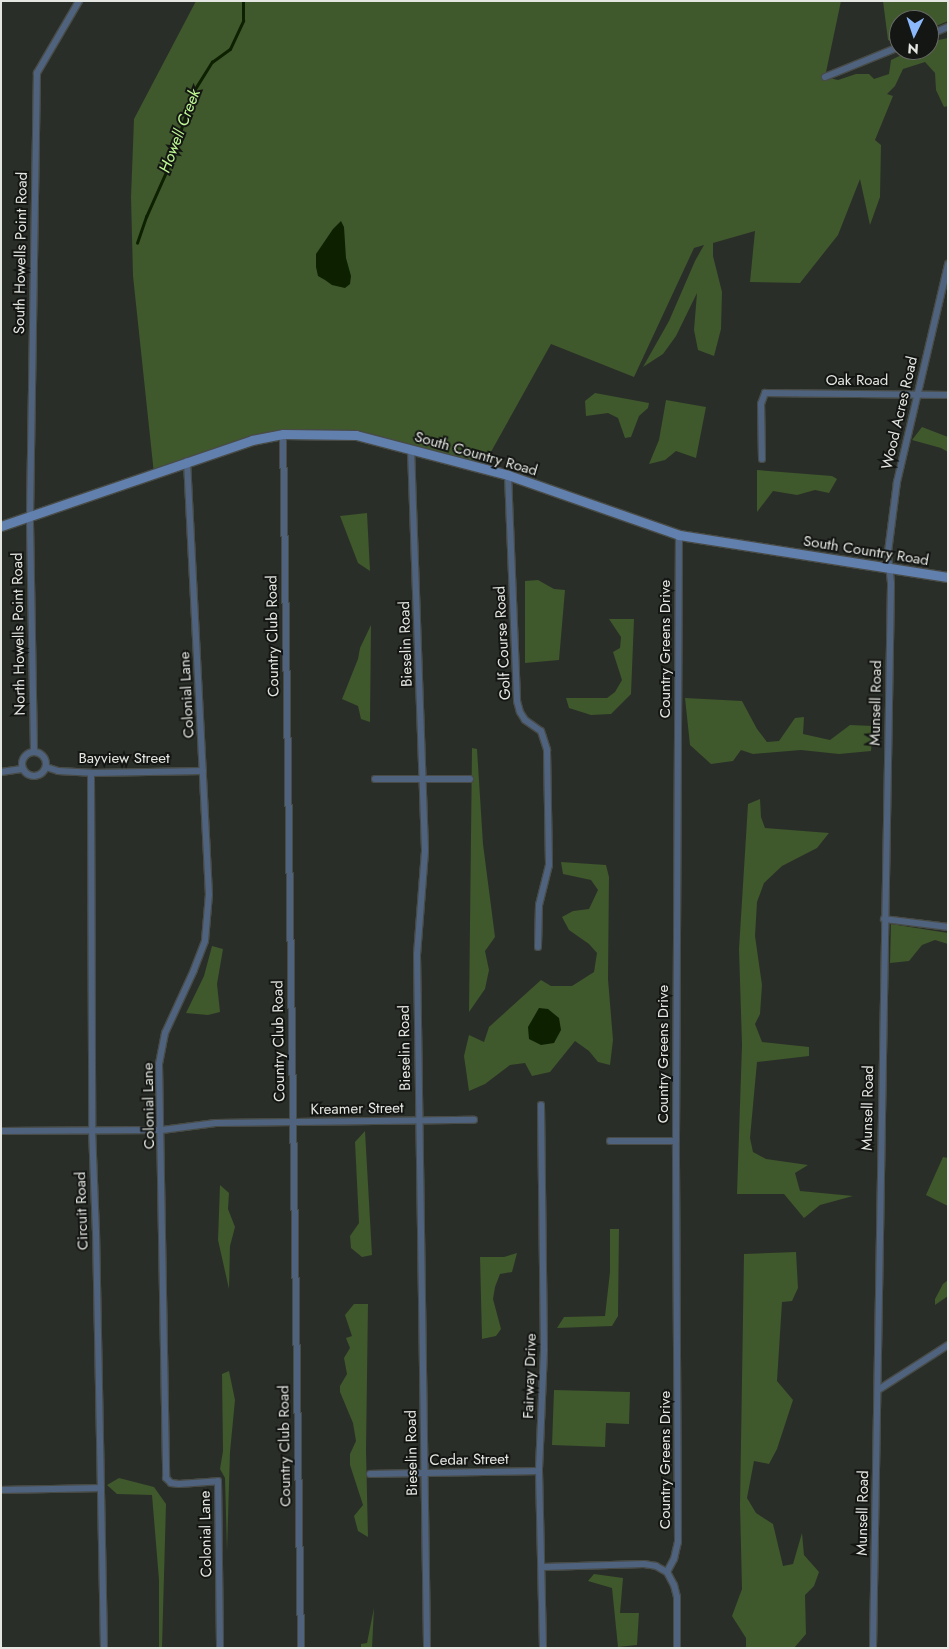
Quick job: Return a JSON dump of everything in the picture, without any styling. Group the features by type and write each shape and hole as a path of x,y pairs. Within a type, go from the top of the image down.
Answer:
{"main road":[{"name":"South Country Road","path":"1,526 252,440 282,434 356,435 508,475 679,535 948,577"}],"street":[{"name":"South Howells Point Road","path":"30,516 37,74 78,1"},
{"path":"825,77 889,51"},
{"name":"Wood Acres Road","path":"889,569 888,552 897,482 948,264"},
{"name":"Oak Road","path":"762,459 761,404 765,393 948,395"},
{"name":"Country Club Road","path":"282,434 301,1648"},
{"name":"Bieselin Road","path":"411,449 425,850 417,954 426,1648"},
{"name":"Colonial Lane","path":"187,461 209,894 207,925 200,954 165,1033 159,1064 162,1130 166,1478 171,1483 179,1484 218,1481 220,1648"},
{"name":"Golf Course Road","path":"508,475 517,701 520,712 525,720 541,731 546,750 549,865 538,905 538,947"},
{"name":"North Howells Point Road","path":"30,516 34,752"},
{"name":"Country Greens Drive","path":"667,1572 674,1559 678,1542 676,1141 679,535"},
{"name":"Munsell Road","path":"873,1648 889,569"},
{"path":"34,752 44,757 46,766 43,772 36,776 28,775 22,769 23,757 34,752"},
{"name":"Bayview Street","path":"46,766 58,771 91,773 203,771"},
{"path":"1,772 22,769"},
{"name":"Circuit Road","path":"91,773 92,1129 96,1231 104,1648"},
{"path":"375,779 470,778"},
{"path":"884,918 948,926"},
{"name":"Fairway Drive","path":"541,1104 544,1350 539,1471 544,1648"},
{"name":"Kreamer Street","path":"1,1130 162,1130 216,1123 474,1120"},
{"path":"610,1141 676,1141"},
{"path":"878,1390 948,1345"},
{"name":"Cedar Street","path":"370,1474 539,1471"},
{"path":"1,1490 101,1488"},
{"path":"543,1567 644,1564 656,1566 667,1572 674,1585 677,1597 678,1648"}],"shaded area":[{"path":"196,1 841,1 825,77 838,80 856,74 869,74 874,79 889,74 891,60 939,60 939,40 948,38 948,106 944,107 936,90 935,73 925,62 903,69 895,86 887,94 893,96 875,140 881,145 880,197 870,225 860,179 838,235 800,283 750,282 755,231 713,243 713,256 722,292 721,329 714,356 698,350 694,330 697,293 676,336 663,354 643,367 669,321 704,245 694,248 634,377 551,344 482,468 356,435 283,434 154,474 133,276 131,197 134,119"},
{"path":"883,1 948,1 948,21 939,25 939,10 889,10 888,40"},
{"path":"341,221 344,227 346,258 351,276 350,284 345,288 332,285 318,276 316,267 316,254 333,229"},
{"path":"595,393 649,403 648,408 639,416 631,437 625,438 618,418 608,413 586,416 585,401"},
{"path":"666,400 706,407 696,458 676,451 665,460 649,464 659,440"},
{"path":"922,427 948,437 948,452 941,448 912,440"},
{"path":"757,470 832,476 837,479 829,493 815,490 797,495 773,491 757,512"},
{"path":"367,513 370,571 358,563 340,516"},
{"path":"538,580 554,589 565,590 559,660 525,663 525,581"},
{"path":"609,619 634,619 631,694 611,714 591,715 569,708 566,698 607,698 615,692 622,680 613,652 620,648 621,637"},
{"path":"371,625 370,722 361,719 358,706 342,699 358,659 360,648"},
{"path":"685,698 742,701 757,729 767,742 779,741 795,718 804,717 803,734 830,740 850,725 873,726 871,751 839,754 801,750 753,754 741,750 733,761 711,764 690,745"},
{"path":"472,748 477,749 483,844 495,937 485,951 489,970 485,989 469,1012"},
{"path":"760,799 761,817 765,828 829,833 817,848 782,866 764,883 757,902 755,936 762,985 760,1014 755,1024 762,1042 809,1047 809,1056 757,1062 750,1138 753,1152 766,1159 808,1165 795,1173 800,1191 853,1196 820,1205 804,1218 784,1194 737,1194 742,1045 739,949 748,804"},
{"path":"561,862 606,865 609,877 608,979 613,1040 610,1065 598,1062 589,1051 575,1041 550,1072 532,1076 525,1063 510,1065 485,1084 469,1091 464,1056 469,1035 484,1042 489,1027 541,980 551,986 572,986 594,972 597,953 589,944 569,930 562,917 573,911 589,909 598,890 591,880 563,874"},
{"path":"891,924 948,933 948,944 935,940 922,945 909,961 890,963"},
{"path":"212,946 223,949 217,984 220,1012 208,1015 186,1013 204,976"},
{"path":"539,1008 548,1009 559,1018 561,1030 554,1043 541,1045 529,1039 528,1027"},
{"path":"365,1131 372,1255 362,1257 351,1248 350,1236 359,1223 355,1142"},
{"path":"943,1157 948,1158 948,1206 926,1195"},
{"path":"220,1185 229,1193 228,1209 235,1227 230,1246 229,1289 218,1240"},
{"path":"610,1229 619,1229 618,1316 612,1326 557,1328 564,1317 605,1316 610,1272"},
{"path":"796,1252 798,1288 792,1301 782,1302 777,1381 793,1400 777,1449 769,1464 754,1461 747,1498 756,1513 773,1524 783,1566 793,1564 802,1533 804,1555 819,1572 814,1586 805,1595 806,1634 794,1648 746,1648 746,1638 732,1616 742,1589 740,1505 744,1254"},
{"path":"517,1253 512,1272 500,1274 495,1287 493,1299 501,1329 496,1336 482,1339 480,1257 504,1257"},
{"path":"948,1280 948,1296 935,1305 935,1299 943,1284"},
{"path":"354,1304 368,1304 366,1450 368,1537 358,1531 354,1516 363,1505 350,1465 350,1454 356,1441 353,1423 340,1392 340,1386 347,1374 344,1358 350,1348 346,1338 352,1336 345,1315"},
{"path":"229,1371 235,1400 230,1452 227,1552 225,1478 220,1469 223,1451 222,1374"},
{"path":"554,1390 630,1392 629,1424 606,1423 605,1447 552,1445"},
{"path":"119,1478 154,1487 166,1504 162,1648 159,1648 159,1580 152,1495 117,1494 107,1485"},
{"path":"594,1574 623,1578 620,1613 639,1613 637,1645 618,1647 612,1588 588,1581"},
{"path":"374,1608 372,1648 361,1648 361,1644 367,1643"}],"waterway":[{"name":"Howell Creek","path":"137,243 166,172 195,89 212,62 230,49 243,21 243,1"}]}
